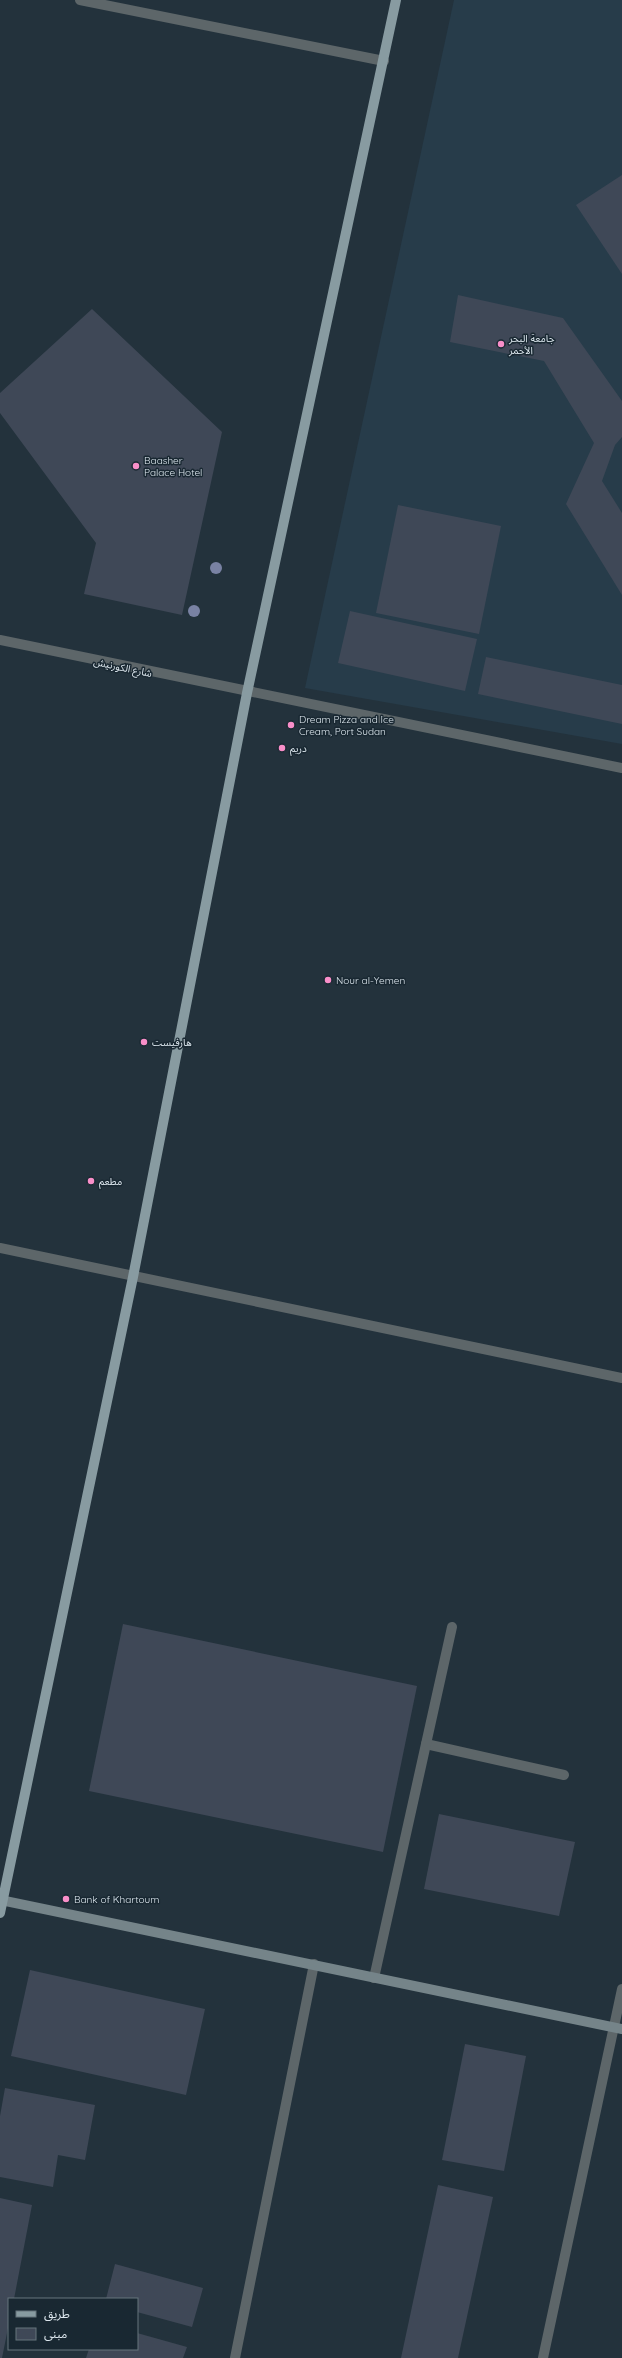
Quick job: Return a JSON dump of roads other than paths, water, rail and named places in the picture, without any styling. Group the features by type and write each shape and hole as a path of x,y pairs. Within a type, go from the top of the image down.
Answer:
{"main road":[{"path":"0,1913 1,1900 133,1277 247,693 396,0"}],"street":[{"path":"80,0 384,61"},
{"name":"شارع الكورنيش","path":"0,640 247,693 622,768"},
{"path":"0,1248 622,1378"},
{"path":"374,1978 452,1627"},
{"path":"426,1744 564,1775"},
{"path":"1,1900 314,1964 618,2029"},
{"path":"235,2358 314,1964"},
{"path":"542,2358 618,2029 622,1989"}],"place":[{"name":"جامعة البحر الأحمر","path":"501,344"},
{"name":"Baasher Palace Hotel","path":"136,466"},
{"name":"Dream Pizza and Ice Cream, Port Sudan","path":"291,725"},
{"name":"دريم","path":"282,748"},
{"name":"Nour al-Yemen","path":"328,980"},
{"name":"هارفيست","path":"144,1042"},
{"name":"مطعم","path":"91,1181"},
{"name":"Bank of Khartoum","path":"66,1899"}]}
